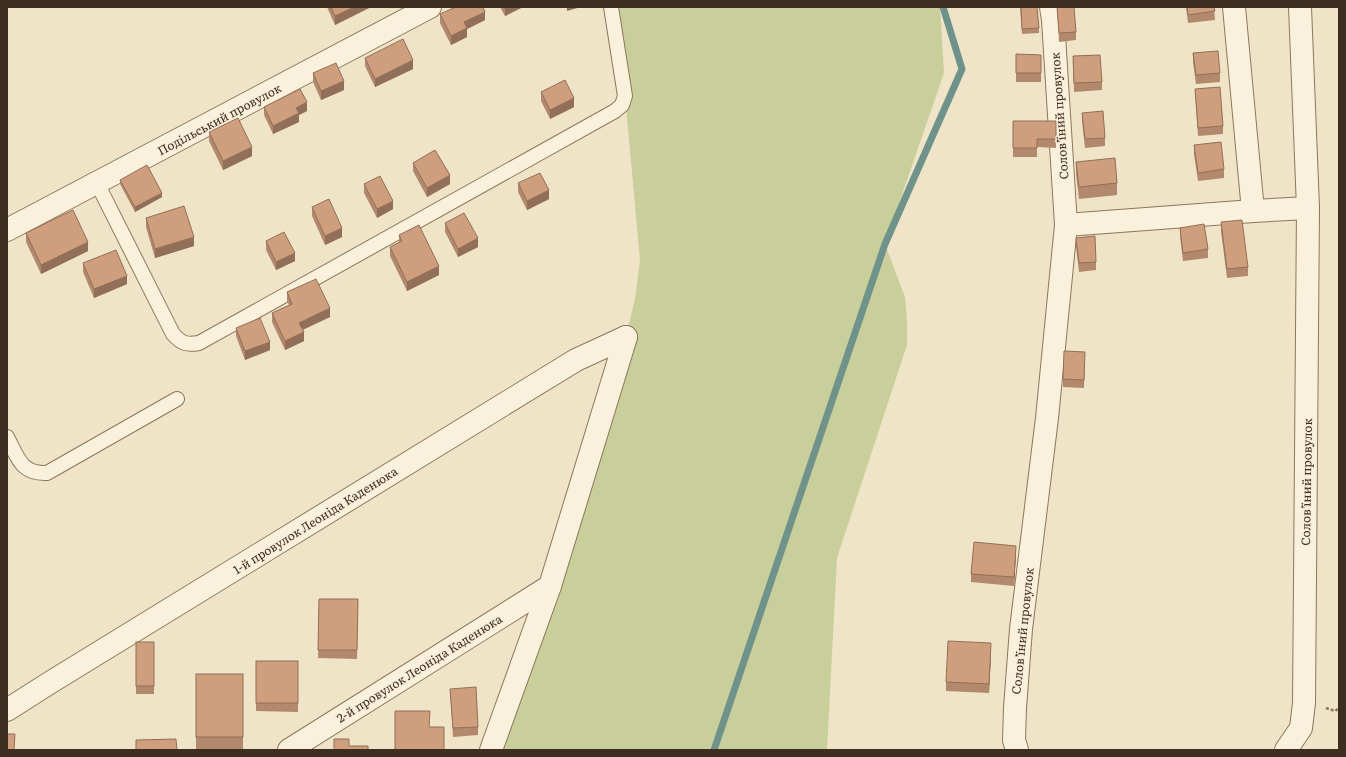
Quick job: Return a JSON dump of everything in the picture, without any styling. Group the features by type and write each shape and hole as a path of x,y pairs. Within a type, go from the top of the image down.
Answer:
{"street":[{"name":"Подільський провулок","path":"7,230 430,7"},
{"name":"Соловʼїний провулок","path":"1017,750 1014,740 1015,708 1021,629 1047,418 1066,225 1051,7"},
{"path":"1234,7 1253,211"},
{"name":"Соловʼїний провулок","path":"1286,750 1301,728 1304,703 1308,208 1300,7"},
{"path":"1066,225 1308,208"},
{"name":"1-й провулок Леоніда Каденюка","path":"7,710 576,360 626,337 550,586"},
{"path":"491,750 550,586"},
{"name":"2-й провулок Леоніда Каденюка","path":"289,750 550,586"}],"lane":[{"path":"97,183 174,334 180,342 191,344 199,343 615,111 622,105 626,96 611,7"},
{"path":"7,437 21,464 28,470 37,473 47,472 177,398"}],"green space":[{"path":"611,7 940,7 944,73 885,244 905,297 907,345 837,558 827,750 490,750 626,337 635,299 640,260 625,96"}],"building":[{"path":"331,7 354,7 335,16"},
{"path":"456,7 483,7 485,12 464,22 467,28 451,36 440,14"},
{"path":"1021,7 1037,7 1039,28 1022,29"},
{"path":"1057,7 1074,7 1076,32 1059,33"},
{"path":"1187,7 1214,7 1215,11 1188,15"},
{"path":"403,39 413,60 375,79 365,58"},
{"path":"1218,51 1220,73 1196,75 1193,53"},
{"path":"1016,54 1041,55 1041,73 1016,73"},
{"path":"1100,55 1102,82 1074,83 1073,56"},
{"path":"336,63 344,81 321,91 313,73"},
{"path":"565,80 574,98 550,110 541,92"},
{"path":"1220,87 1223,126 1198,128 1195,89"},
{"path":"300,89 307,102 296,108 299,113 273,126 264,107"},
{"path":"1103,111 1105,138 1085,139 1082,113"},
{"path":"238,118 252,147 223,161 209,132"},
{"path":"1013,121 1056,121 1056,139 1037,139 1037,148 1013,148"},
{"path":"1221,142 1224,169 1198,173 1194,145"},
{"path":"435,150 450,175 427,188 413,163"},
{"path":"1115,158 1117,183 1079,187 1076,162"},
{"path":"147,165 162,193 135,207 120,180"},
{"path":"540,173 549,190 527,201 518,183"},
{"path":"380,176 393,201 377,209 364,184"},
{"path":"329,199 342,228 325,236 312,207"},
{"path":"184,206 194,237 155,249 146,218"},
{"path":"73,210 88,242 41,265 26,233"},
{"path":"464,213 478,238 458,249 445,223"},
{"path":"1242,220 1248,267 1227,269 1221,222"},
{"path":"1204,224 1208,249 1183,253 1180,228"},
{"path":"419,225 439,266 407,282 390,247 402,241 399,235"},
{"path":"284,232 295,253 276,262 266,241"},
{"path":"1095,236 1096,262 1079,263 1076,238"},
{"path":"116,250 127,276 94,289 83,263"},
{"path":"316,279 330,308 299,323 304,332 285,341 272,313 292,304 287,292"},
{"path":"260,318 270,342 245,351 236,328"},
{"path":"1064,351 1085,352 1084,380 1063,379"},
{"path":"974,542 1016,546 1014,577 971,574"},
{"path":"319,599 358,599 357,650 318,650"},
{"path":"948,641 991,643 989,684 946,682"},
{"path":"136,642 154,642 154,686 136,686"},
{"path":"256,661 298,661 298,703 256,703"},
{"path":"196,674 243,674 243,737 196,737"},
{"path":"476,687 478,727 453,728 450,689"},
{"path":"395,711 430,711 429,727 444,727 444,750 395,750"},
{"path":"7,734 15,734 14,750 7,750"},
{"path":"176,739 177,750 136,750 136,740"},
{"path":"334,739 349,739 349,746 368,746 368,750 334,750"}],"waterway":[{"path":"714,750 885,244 962,69 943,7"}]}
